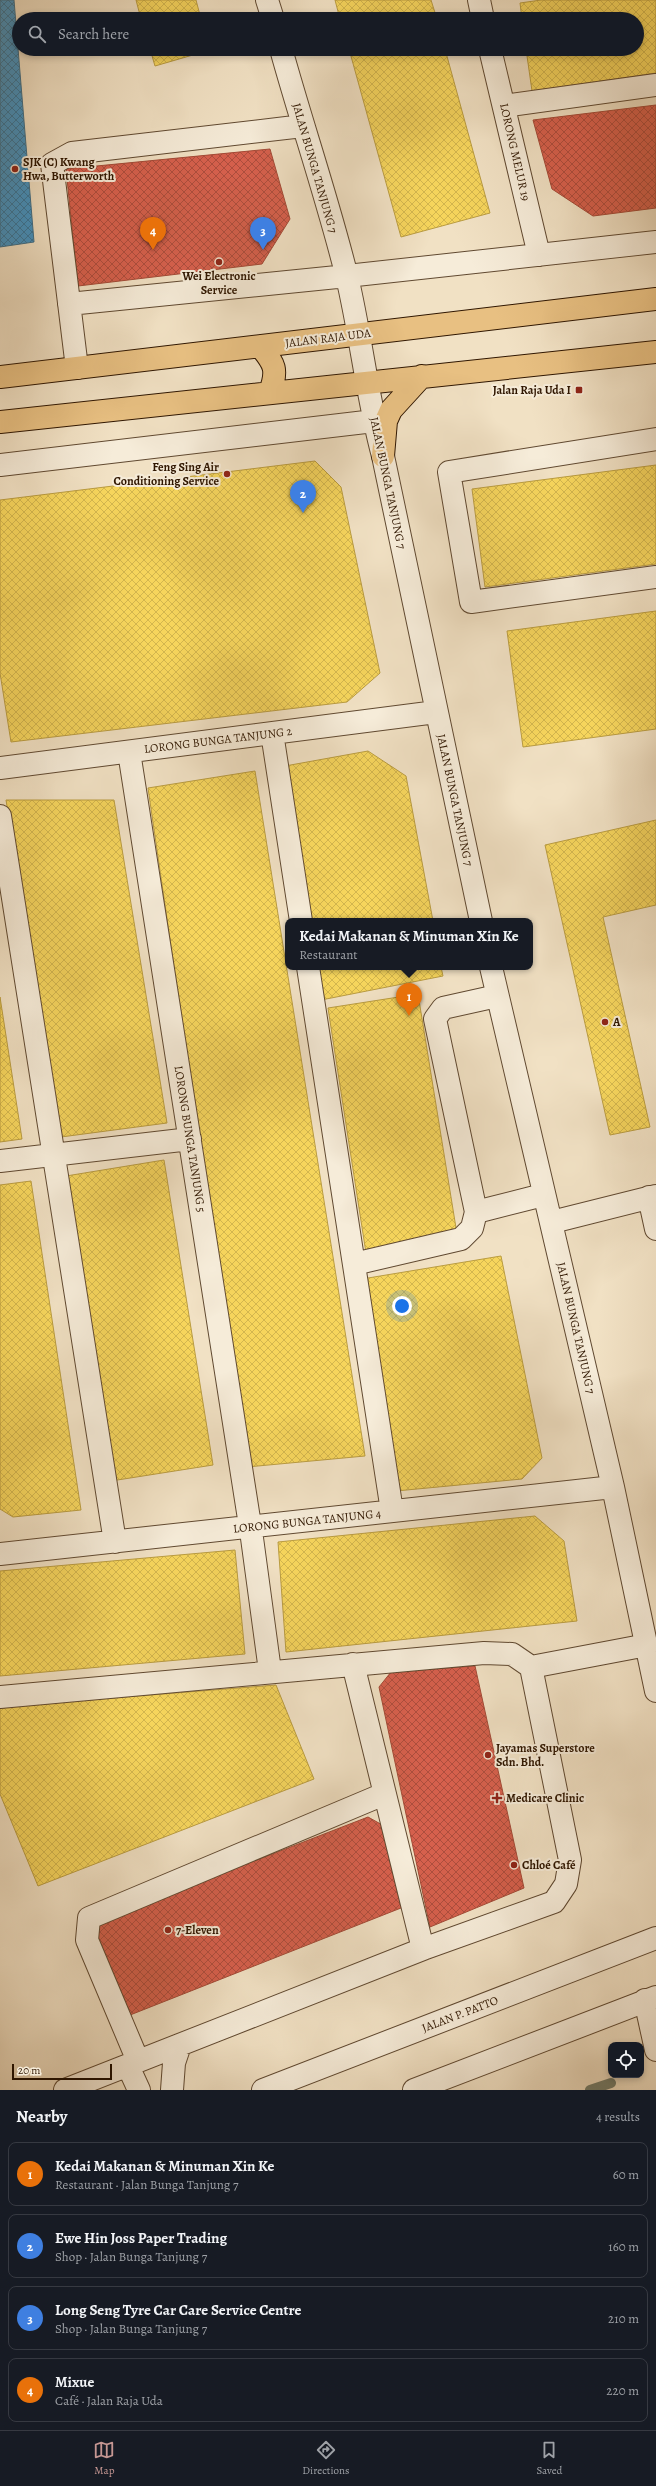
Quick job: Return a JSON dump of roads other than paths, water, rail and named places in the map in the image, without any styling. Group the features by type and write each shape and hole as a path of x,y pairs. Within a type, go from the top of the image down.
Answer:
{"main road":[{"name":"JALAN RAJA UDA","path":"0,377 656,299"},
{"path":"260,346 273,361 276,376 270,392"},
{"path":"0,422 656,352"},
{"path":"383,456 386,421 391,410 422,376"}],"street":[{"path":"267,0 270,12"},
{"path":"479,0 482,12"},
{"name":"JALAN BUNGA TANJUNG 7","path":"283,56 347,276 368,382 374,421 383,456 480,918"},
{"name":"LORONG MELUR 19","path":"492,56 539,255"},
{"path":"504,106 656,85"},
{"path":"77,368 52,164 72,153 303,126"},
{"path":"69,304 347,276 656,242"},
{"path":"0,465 374,421"},
{"path":"656,439 450,472 471,602 656,577"},
{"name":"LORONG BUNGA TANJUNG 2","path":"0,768 436,712"},
{"path":"272,733 301,918"},
{"name":"LORONG BUNGA TANJUNG 5","path":"129,752 250,1527 270,1671"},
{"path":"0,816 115,1542"},
{"path":"308,970 392,1511"},
{"name":"JALAN BUNGA TANJUNG 7","path":"492,970 543,1195 552,1222 613,1487 656,1691"},
{"path":"354,1264 460,1239 472,1228 476,1212 435,1019 443,1008 497,996"},
{"path":"0,1161 190,1139"},
{"path":"476,1212 543,1195"},
{"path":"552,1222 652,1196 656,1229"},
{"name":"LORONG BUNGA TANJUNG 4","path":"0,1554 613,1487"},
{"path":"531,1667 647,1645"},
{"path":"0,1697 484,1652 512,1654 531,1667 570,1860 566,1884 554,1902 423,1949 65,2090"},
{"path":"353,1664 423,1949"},
{"path":"139,2090 133,2063 87,1940 89,1918 384,1794"},
{"name":"JALAN P. PATTO","path":"263,2090 656,1938"},
{"path":"414,2090 651,1998 656,2050"},
{"path":"172,2090 172,2074 180,2045"}],"waterway":[{"path":"590,2090 611,2083"}],"place":[{"name":"SJK (C) Kwang Hwa, Butterworth","path":"15,169"},
{"name":"Mixue","path":"153,250"},
{"name":"Long Seng Tyre Car Care Service Centre","path":"263,250"},
{"name":"Wei Electronic Service","path":"219,262"},
{"name":"Jalan Raja Uda I","path":"579,390"},
{"name":"Feng Sing Air Conditioning Service","path":"227,474"},
{"name":"Ewe Hin Joss Paper Trading","path":"303,513"},
{"name":"Kedai Makanan & Minuman Xin Ke","path":"409,1016"},
{"name":"A","path":"605,1022"},
{"name":"Jayamas Superstore Sdn. Bhd.","path":"488,1755"},
{"name":"Medicare Clinic","path":"497,1798"},
{"name":"Chloé Café","path":"514,1865"},
{"name":"7-Eleven","path":"168,1930"}]}
